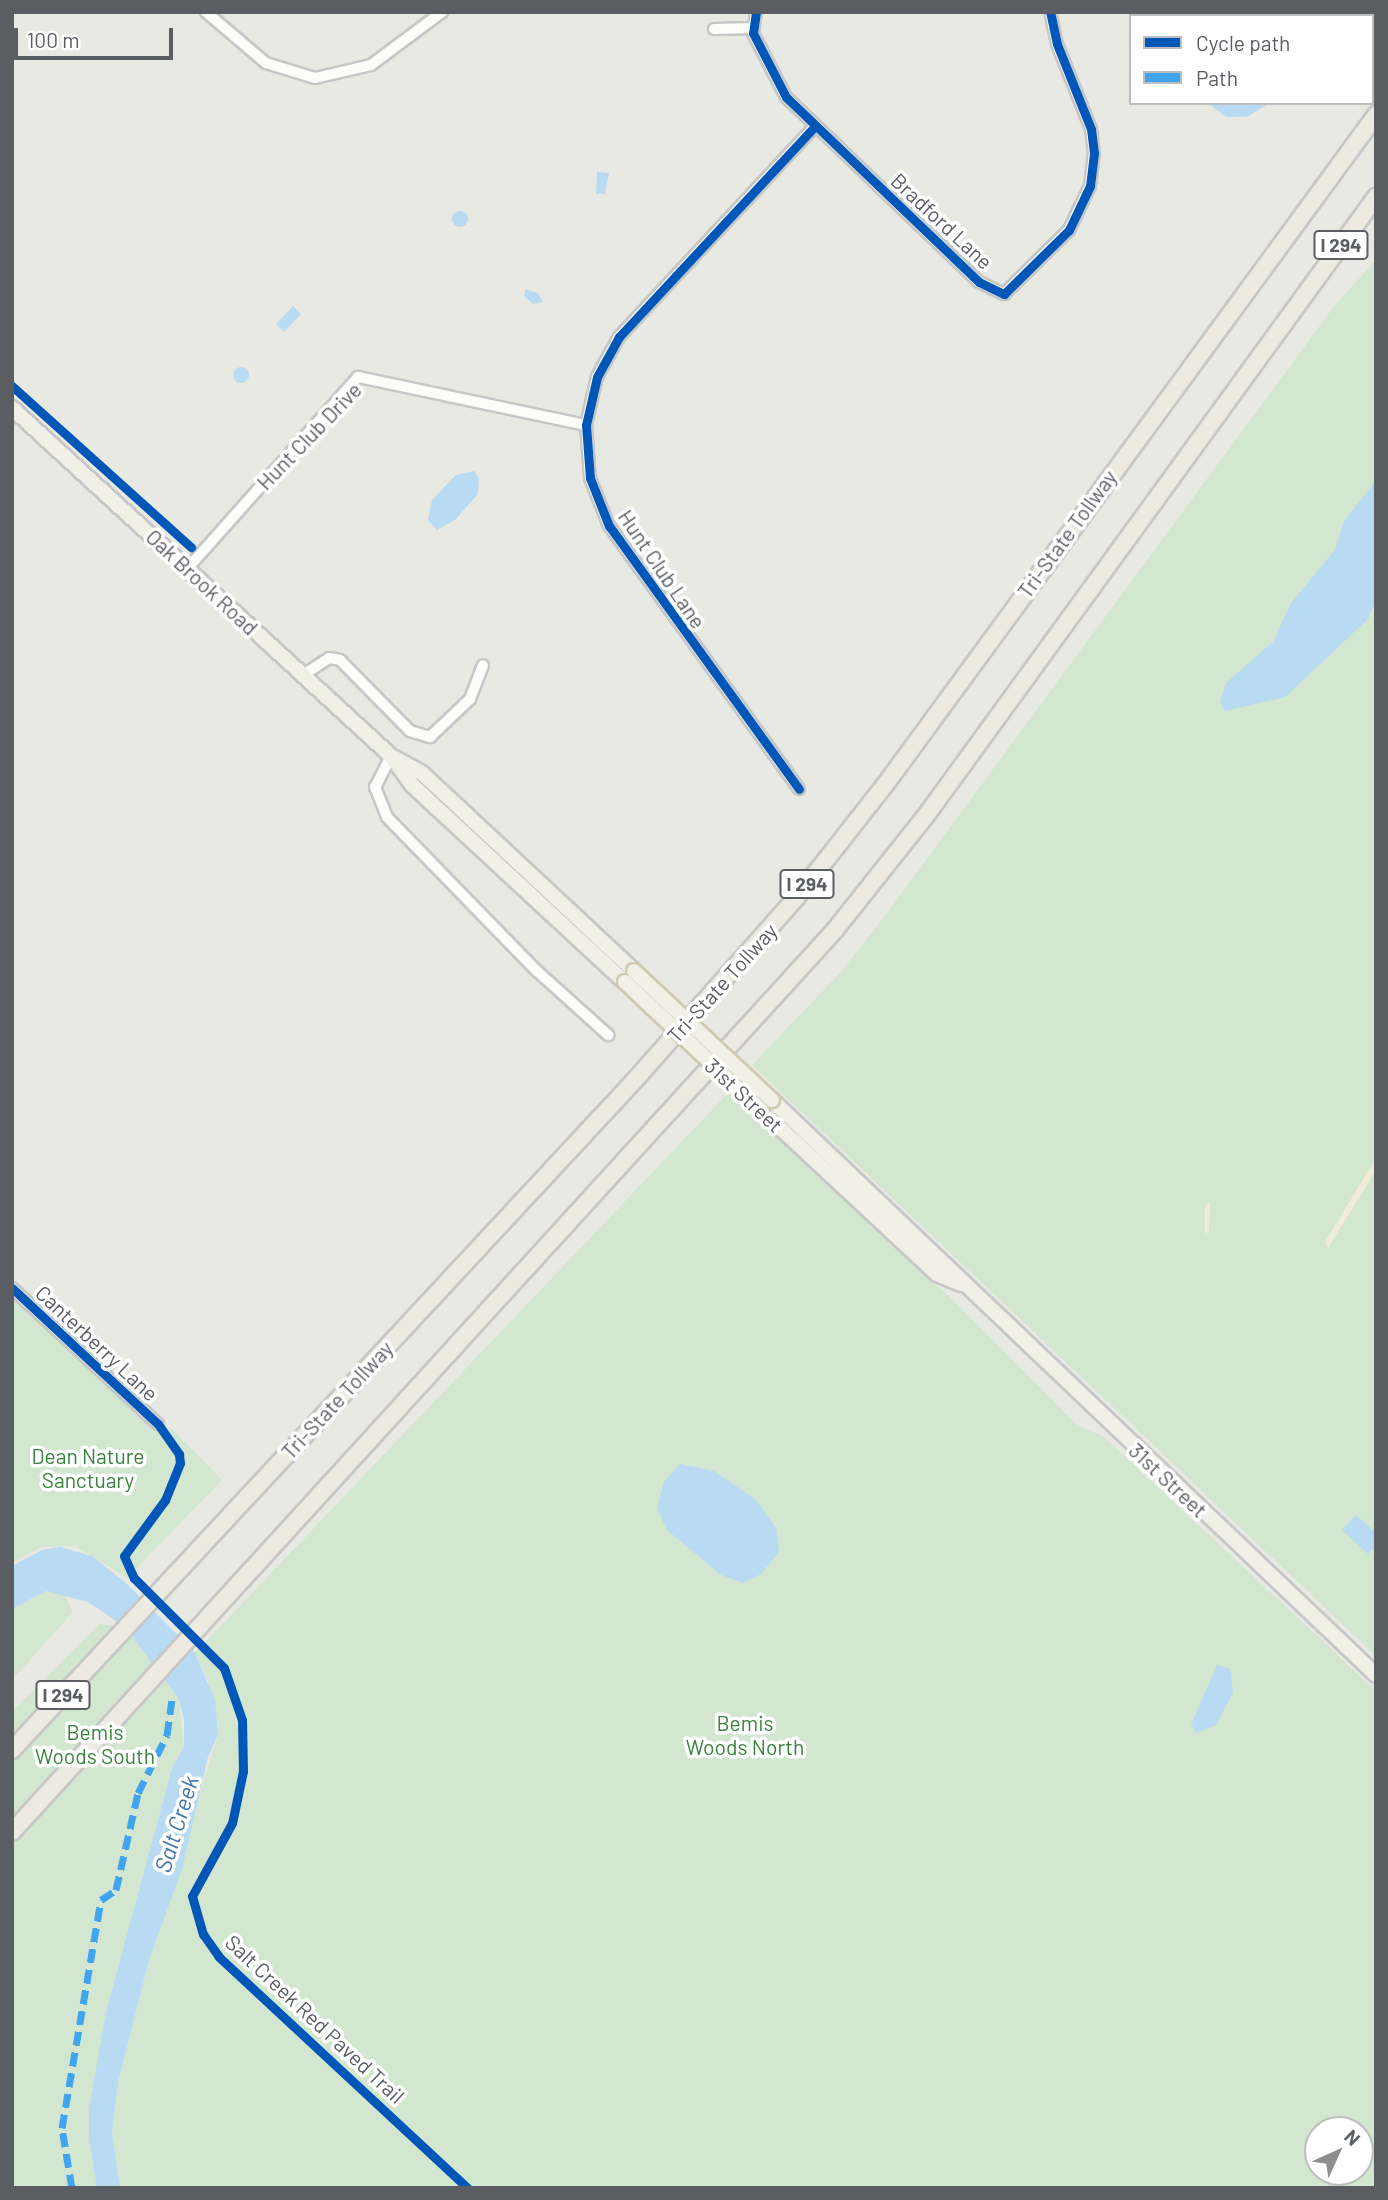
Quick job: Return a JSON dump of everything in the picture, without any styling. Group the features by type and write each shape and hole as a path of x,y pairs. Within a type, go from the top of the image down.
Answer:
{"highway":[{"name":"Tri-State Tollway","path":"12,1750 635,1081 796,898 876,796 1376,115"},
{"name":"I 294","path":"12,1832 203,1627 835,930 925,817 1376,197"},
{"path":"1306,293 1376,212"}],"main road":[{"name":"Oak Brook Road","path":"12,408 391,756 422,773 629,977"},
{"name":"31st Street","path":"629,977 767,1106 947,1263 962,1285 1376,1675"}],"street":[{"path":"206,12 266,63 315,78 371,65 442,12"},
{"name":"Bradford Lane","path":"756,12 754,28 777,86 979,282 1004,294 1069,230 1090,186 1094,153 1091,129 1057,44 1050,12"},
{"path":"714,29 754,28"},
{"name":"Hunt Club Lane","path":"799,789 609,526 590,478 586,425 597,377 619,337 816,126"},
{"name":"Hunt Club Drive","path":"187,569 358,377 586,425"},
{"path":"303,675 329,658 340,660 410,731 430,737 470,699 483,665"},
{"path":"391,756 375,786 387,817 537,971 608,1035"},
{"name":"Canterberry Lane","path":"12,1288 158,1424"}],"green space":[{"path":"1376,260 1376,1656 752,1065 840,973 881,921 1335,305"},
{"name":"Bemis Woods North","path":"729,1092 955,1302 1076,1424 1104,1437 1376,1691 1376,2188 120,2188 112,2133 118,2083 149,1960 218,1735 208,1681 195,1653"},
{"name":"Dean Nature Sanctuary","path":"12,1292 161,1434 171,1428 222,1480 127,1578 75,1546 42,1547 12,1562"},
{"path":"46,1591 64,1593 73,1612 12,1680 12,1609"},
{"name":"Bemis Woods South","path":"99,1624 125,1627 179,1699 184,1747 172,1768 106,2012 89,2140 97,2188 12,2188 12,1712"}],"sand":[{"path":"1376,1158 1376,1170 1328,1248 1325,1242"},
{"path":"1210,1202 1209,1231 1205,1234 1205,1206"}],"water":[{"path":"1211,105 1267,105 1247,117 1226,117"},
{"path":"597,172 609,173 605,194 596,194"},
{"path":"460,211 466,213 466,225 460,227 454,225 452,219 454,213"},
{"path":"526,289 539,294 543,302 533,304 524,296"},
{"path":"293,306 301,314 284,332 276,324"},
{"path":"241,367 247,369 247,381 241,383 235,381 233,375 235,369"},
{"path":"474,471 479,478 478,494 455,520 437,530 428,520 432,500 456,475"},
{"path":"1376,481 1376,599 1368,619 1285,697 1225,711 1220,702 1226,683 1273,642 1291,603 1335,550 1344,521"},
{"path":"680,1464 714,1471 756,1500 776,1528 779,1552 761,1574 743,1583 721,1575 667,1530 657,1508 664,1482"},
{"path":"1356,1515 1376,1533 1376,1546 1368,1554 1342,1530"},
{"name":"Salt Creek","path":"60,1547 92,1556 126,1583 195,1653 215,1700 218,1735 208,1757 182,1869 149,1960 118,2083 112,2133 120,2188 97,2188 89,2140 89,2109 106,2012 172,1768 184,1747 184,1720 179,1699 125,1627 88,1602 46,1591 12,1609 12,1566 42,1550"},
{"path":"1217,1665 1230,1669 1233,1692 1216,1725 1196,1733 1191,1725"}],"marked path":[{"path":"72,2188 62,2128 101,1900 116,1890 138,1793 167,1735 172,1700"}],"cycle path":[{"path":"756,12 753,33 786,97 979,282 1004,294 1069,230 1090,186 1094,153 1091,129 1057,44 1050,12"},
{"path":"799,789 609,526 590,478 586,425 597,377 619,337 815,126"},
{"path":"12,386 191,547"},
{"name":"Salt Creek Red Paved Trail","path":"12,1288 158,1424 179,1454 180,1463 165,1500 124,1556 134,1578 224,1668 242,1720 243,1771 232,1823 192,1896 203,1934 219,1957 468,2188"}]}
